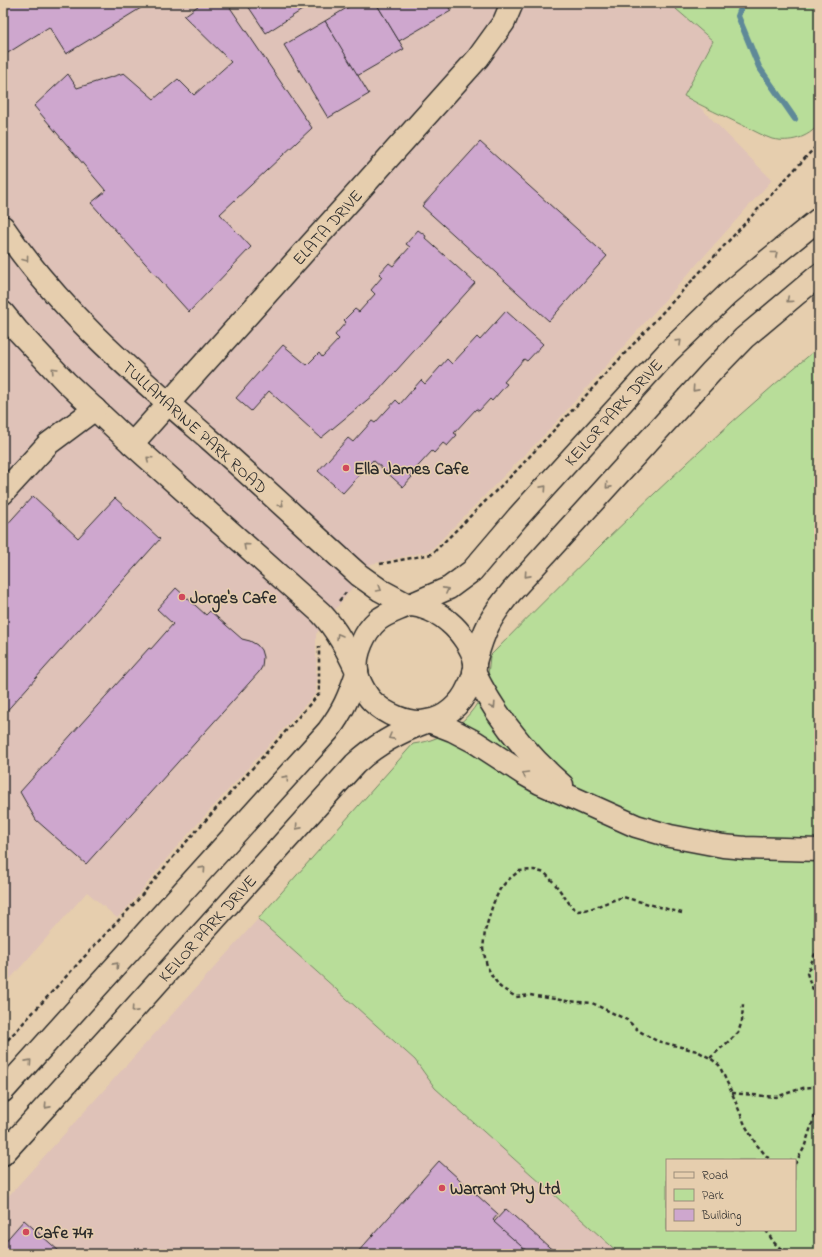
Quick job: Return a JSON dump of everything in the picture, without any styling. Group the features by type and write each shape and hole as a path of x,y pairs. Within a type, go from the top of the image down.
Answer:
{"main road":[{"name":"ELATA DRIVE","path":"132,444 478,58 504,22 512,3"},
{"name":"KEILOR PARK DRIVE","path":"409,605 449,588 472,571 518,517 667,353 728,294 819,218"},
{"name":"TULLAMARINE PARK ROAD","path":"3,227 65,305 97,338 168,404 207,437 359,575 380,590 409,605"},
{"path":"427,721 449,712 459,702 469,687 483,634 494,613 512,591 712,371 744,338 819,275"},
{"path":"3,313 42,358 66,382 132,444 325,618 340,639 357,672 365,692 378,706 390,714 409,721 427,721 452,730 475,742 540,783 586,802 636,826 670,836 744,848 819,850"},
{"path":"3,493 48,444 95,409"},
{"path":"3,1091 335,722 346,704 357,672 360,647 372,626 384,616 409,605 433,612 454,626 470,648 484,691 510,732 546,771 586,802"},
{"name":"KEILOR PARK DRIVE","path":"3,1154 355,764 373,748 386,740 427,721"}],"path":[{"path":"3,1045 136,902 179,850 319,694 319,632 317,630 359,575 369,564 371,566 432,554 518,469 819,143"},
{"path":"682,913 623,897 590,910 578,911 572,907 556,884 545,873 534,870 519,871 500,889 493,904 483,949 487,966 492,976 500,987 516,997 530,995 592,1004 627,1020 639,1031 657,1041 697,1051 710,1058 719,1065 745,1125 756,1144 769,1159"},
{"path":"819,948 816,949 807,972 811,986 819,999"},
{"path":"710,1058 738,1033 742,1021 743,1004"},
{"path":"732,1093 776,1097 803,1088 819,1086"},
{"path":"796,1162 804,1148 815,1115 819,1108"},
{"path":"767,1231 775,1244 786,1252 796,1254"}],"shaded area":[{"path":"3,3 683,3 677,9 713,41 684,96 696,103 772,180 549,430 430,551 371,564 316,634 316,693 173,851 130,905 117,918 87,892 3,987"},
{"path":"258,919 415,1060 435,1088 620,1254 3,1254 3,1202"}],"green space":[{"path":"683,3 819,3 819,124 815,129 804,136 792,140 772,139 684,96 713,41 676,9"},
{"path":"819,347 819,1254 620,1254 435,1088 415,1060 258,919 413,744 437,738 457,726 466,718 474,708 485,687 488,676 490,656 650,497 733,421"}],"building":[{"path":"3,3 149,3 66,54 49,27 3,56"},
{"path":"202,3 227,3 312,128 220,214 251,247 189,312 91,203 106,191 34,106 68,74 77,88 124,73 154,99 178,79 194,95 231,62 184,16"},
{"path":"246,3 313,3 266,33"},
{"path":"355,3 376,3 404,49 357,76 325,21"},
{"path":"376,3 446,3 451,11 399,41"},
{"path":"325,21 369,94 328,118 284,45"},
{"path":"480,142 607,256 549,321 422,206"},
{"path":"418,230 475,283 378,391 321,438 269,391 251,411 236,398 283,345 307,365 319,353 322,357 339,339 335,335 346,322 344,320 355,309 359,312 375,294 371,290 382,277 379,274 389,263 393,266 410,247 406,244"},
{"path":"506,311 543,344 527,361 524,359 504,382 507,384 492,401 490,399 479,411 476,409 454,433 457,435 447,446 443,443 434,453 432,451 410,475 412,477 403,487 373,460 343,493 318,471 348,438 353,442 372,421 375,423 396,400 400,404 421,380 425,384 447,359 452,364 477,337 480,340"},
{"path":"33,496 78,538 115,498 160,539 3,715 3,529"},
{"path":"176,588 206,615 210,611 242,639 257,645 261,650 263,657 262,667 86,864 36,820 20,792 149,648 151,649 173,624 157,609"},
{"name":"Warrant Pty Ltd","path":"439,1161 498,1214 493,1220 530,1254 356,1254"},
{"path":"506,1209 557,1254 530,1254 494,1222"},
{"name":"Cafe 747","path":"24,1220 59,1251 56,1254 10,1254 3,1247 3,1244"}],"waterway":[{"path":"743,3 738,16 759,67 795,119"}],"place":[{"name":"Ella James Cafe","path":"346,468"},
{"name":"Jorge's Cafe","path":"182,597"},
{"name":"Warrant Pty Ltd","path":"442,1188"},
{"name":"Cafe 747","path":"26,1232"}]}
